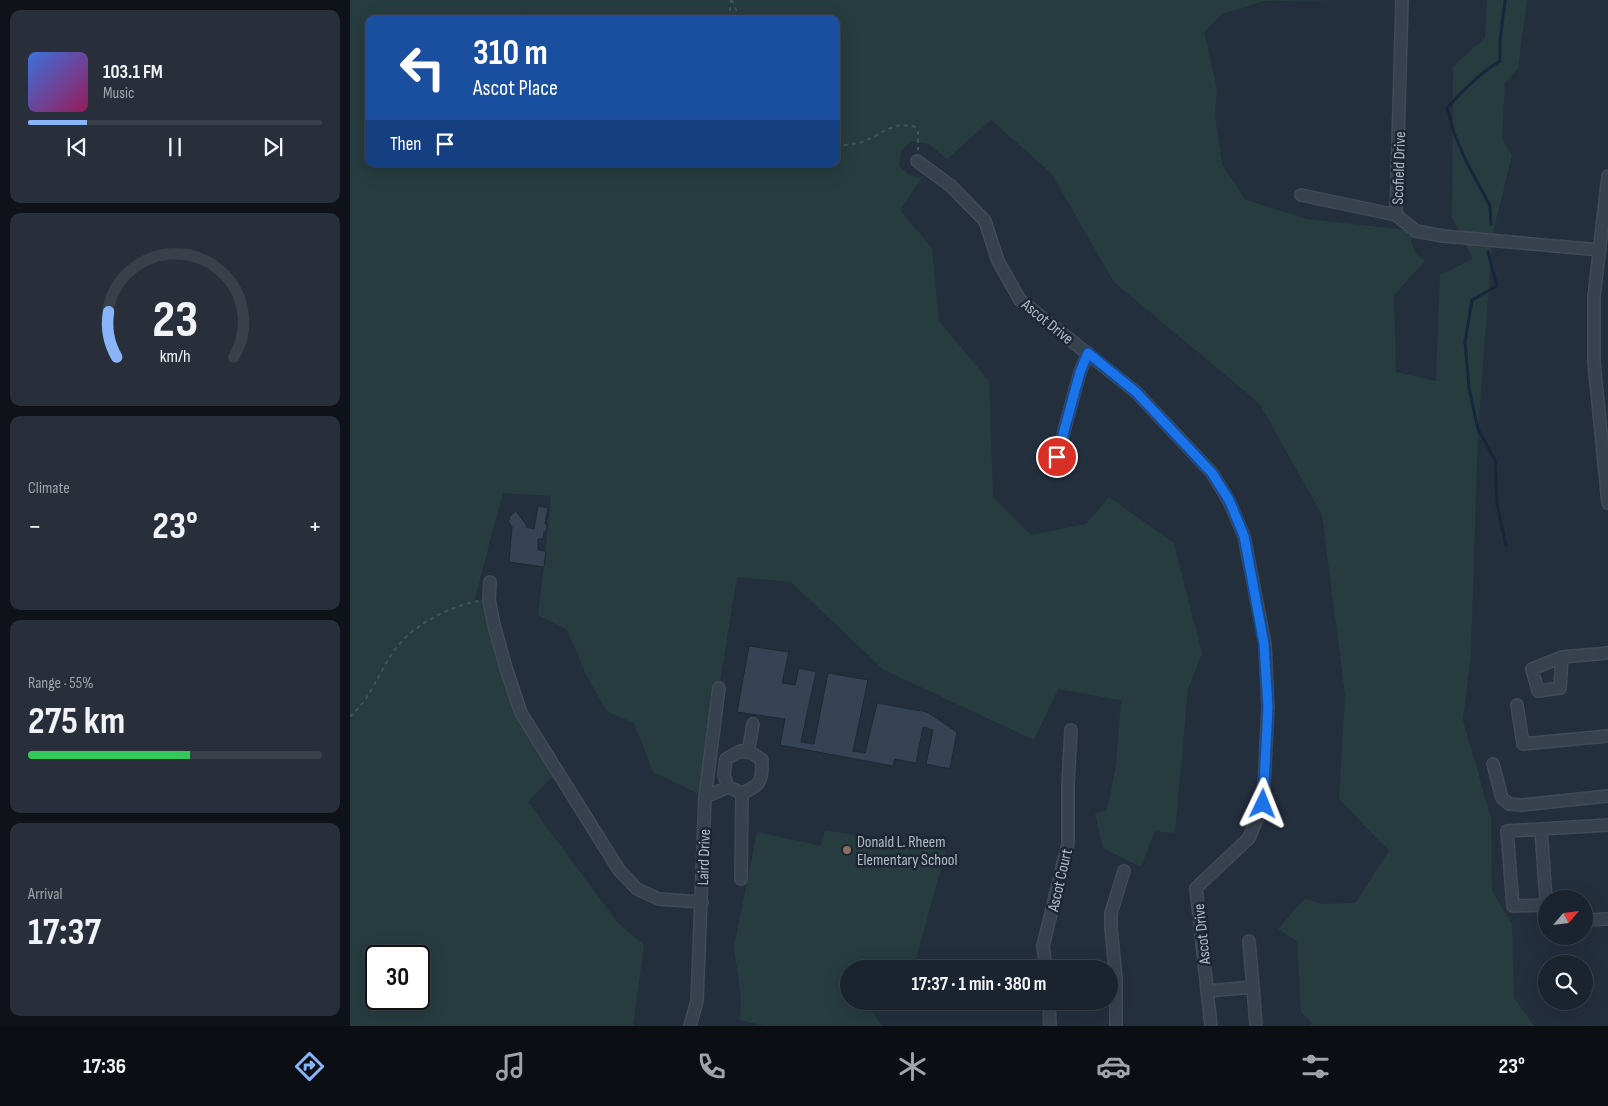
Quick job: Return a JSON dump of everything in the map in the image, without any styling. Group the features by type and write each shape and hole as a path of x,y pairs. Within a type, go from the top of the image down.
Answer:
{"street":[{"name":"Scofield Drive","path":"1402,0 1396,215 1416,231 1443,236 1600,250"},
{"name":"Ascot Drive","path":"917,161 951,186 986,221 998,261 1020,300 1136,392 1212,473 1229,500 1244,536 1264,644 1268,707 1263,804 1249,838 1196,888 1211,1026"},
{"path":"1608,176 1594,297 1594,362 1604,421 1608,503"},
{"path":"1302,195 1396,215"},
{"path":"1057,457 1080,372 1088,353"},
{"path":"490,582 489,599 506,668 522,713 619,870 637,890 658,899 702,902"},
{"path":"1562,657 1608,653"},
{"name":"Laird Drive","path":"690,1026 697,1001 705,797 719,688"},
{"path":"1518,705 1523,744 1608,736"},
{"path":"748,752 753,724"},
{"name":"Ascot Court","path":"1045,960 1043,946 1068,844 1068,783 1071,730"},
{"path":"705,797 728,787 742,793 754,788 762,779 762,760 752,753 740,751 726,759 724,775 728,787"},
{"path":"1493,764 1502,798 1509,804 1521,805 1608,796"},
{"path":"741,879 742,793"},
{"path":"1538,905 1513,906 1507,831 1608,825"},
{"path":"1541,829 1545,890"},
{"path":"1116,1026 1116,978 1111,913 1124,871"},
{"path":"1593,919 1608,918"},
{"path":"1249,941 1256,1026"},
{"path":"1208,992 1252,986"},
{"path":"1049,1010 1050,1026"}],"path":[{"path":"729,15 731,0"},
{"path":"731,0 738,15"},
{"path":"840,146 862,142 894,126 910,126 915,127 918,132 917,161"},
{"path":"350,717 366,699 404,638 432,618 461,604 489,599"}],"green space":[{"path":"350,0 1346,0 1264,1 1222,14 1204,32 1217,89 1215,115 1222,164 1246,200 1307,219 1416,231 1411,241 1417,255 1425,261 1394,295 1396,372 1436,381 1440,275 1473,259 1452,217 1453,66 1485,38 1487,0 1527,0 1518,68 1505,83 1502,139 1512,155 1493,233 1478,429 1471,653 1463,720 1491,818 1492,891 1512,924 1514,998 1534,1026 1311,1026 1311,1022 1301,1012 1297,941 1278,929 1305,898 1321,904 1355,903 1389,851 1339,799 1345,695 1322,515 1259,403 1114,282 1051,173 991,120 947,159 929,144 912,141 901,151 899,166 909,175 922,178 900,210 932,248 939,321 989,381 993,497 1031,535 1086,524 1109,497 1174,543 1202,654 1188,689 1175,833 1155,831 1141,867 1103,848 1095,813 1107,811 1116,765 1121,700 1058,689 1034,740 884,670 791,582 737,577 719,688 705,797 653,772 634,723 606,711 585,672 567,630 538,615 551,496 503,493 474,601 489,599 521,713 558,770 528,802 618,923 644,945 633,1026 350,1026"},
{"path":"825,830 946,851 916,960 840,960 840,1010 874,1010 872,1011 882,1026 764,1026 740,1020 741,998 734,947 757,832 821,846"}],"building":[{"path":"538,506 548,508 545,524 547,524 546,532 544,532 543,539 538,539 538,550 546,551 544,567 509,562 512,527 508,521 509,517 516,511 526,527 534,529"},
{"path":"749,646 789,652 782,683 795,685 799,668 816,672 801,742 814,744 828,673 868,680 853,751 865,753 877,703 927,712 957,732 950,769 926,764 933,730 923,727 916,763 895,759 893,766 780,745 785,719 737,712"}],"waterway":[{"path":"1491,224 1490,206 1466,161 1454,133 1447,108 1485,71 1500,61 1500,42 1505,0"},
{"path":"1488,252 1497,286 1472,300 1465,342 1469,388 1478,429 1495,460 1497,504 1506,546"}],"place":[{"name":"Donald L. Rheem Elementary School","path":"847,850"}],"route":[{"path":"1057,457 1080,372 1088,353 1136,392 1154,410 1212,473 1229,500 1244,536 1264,644 1268,707 1263,804"}]}
